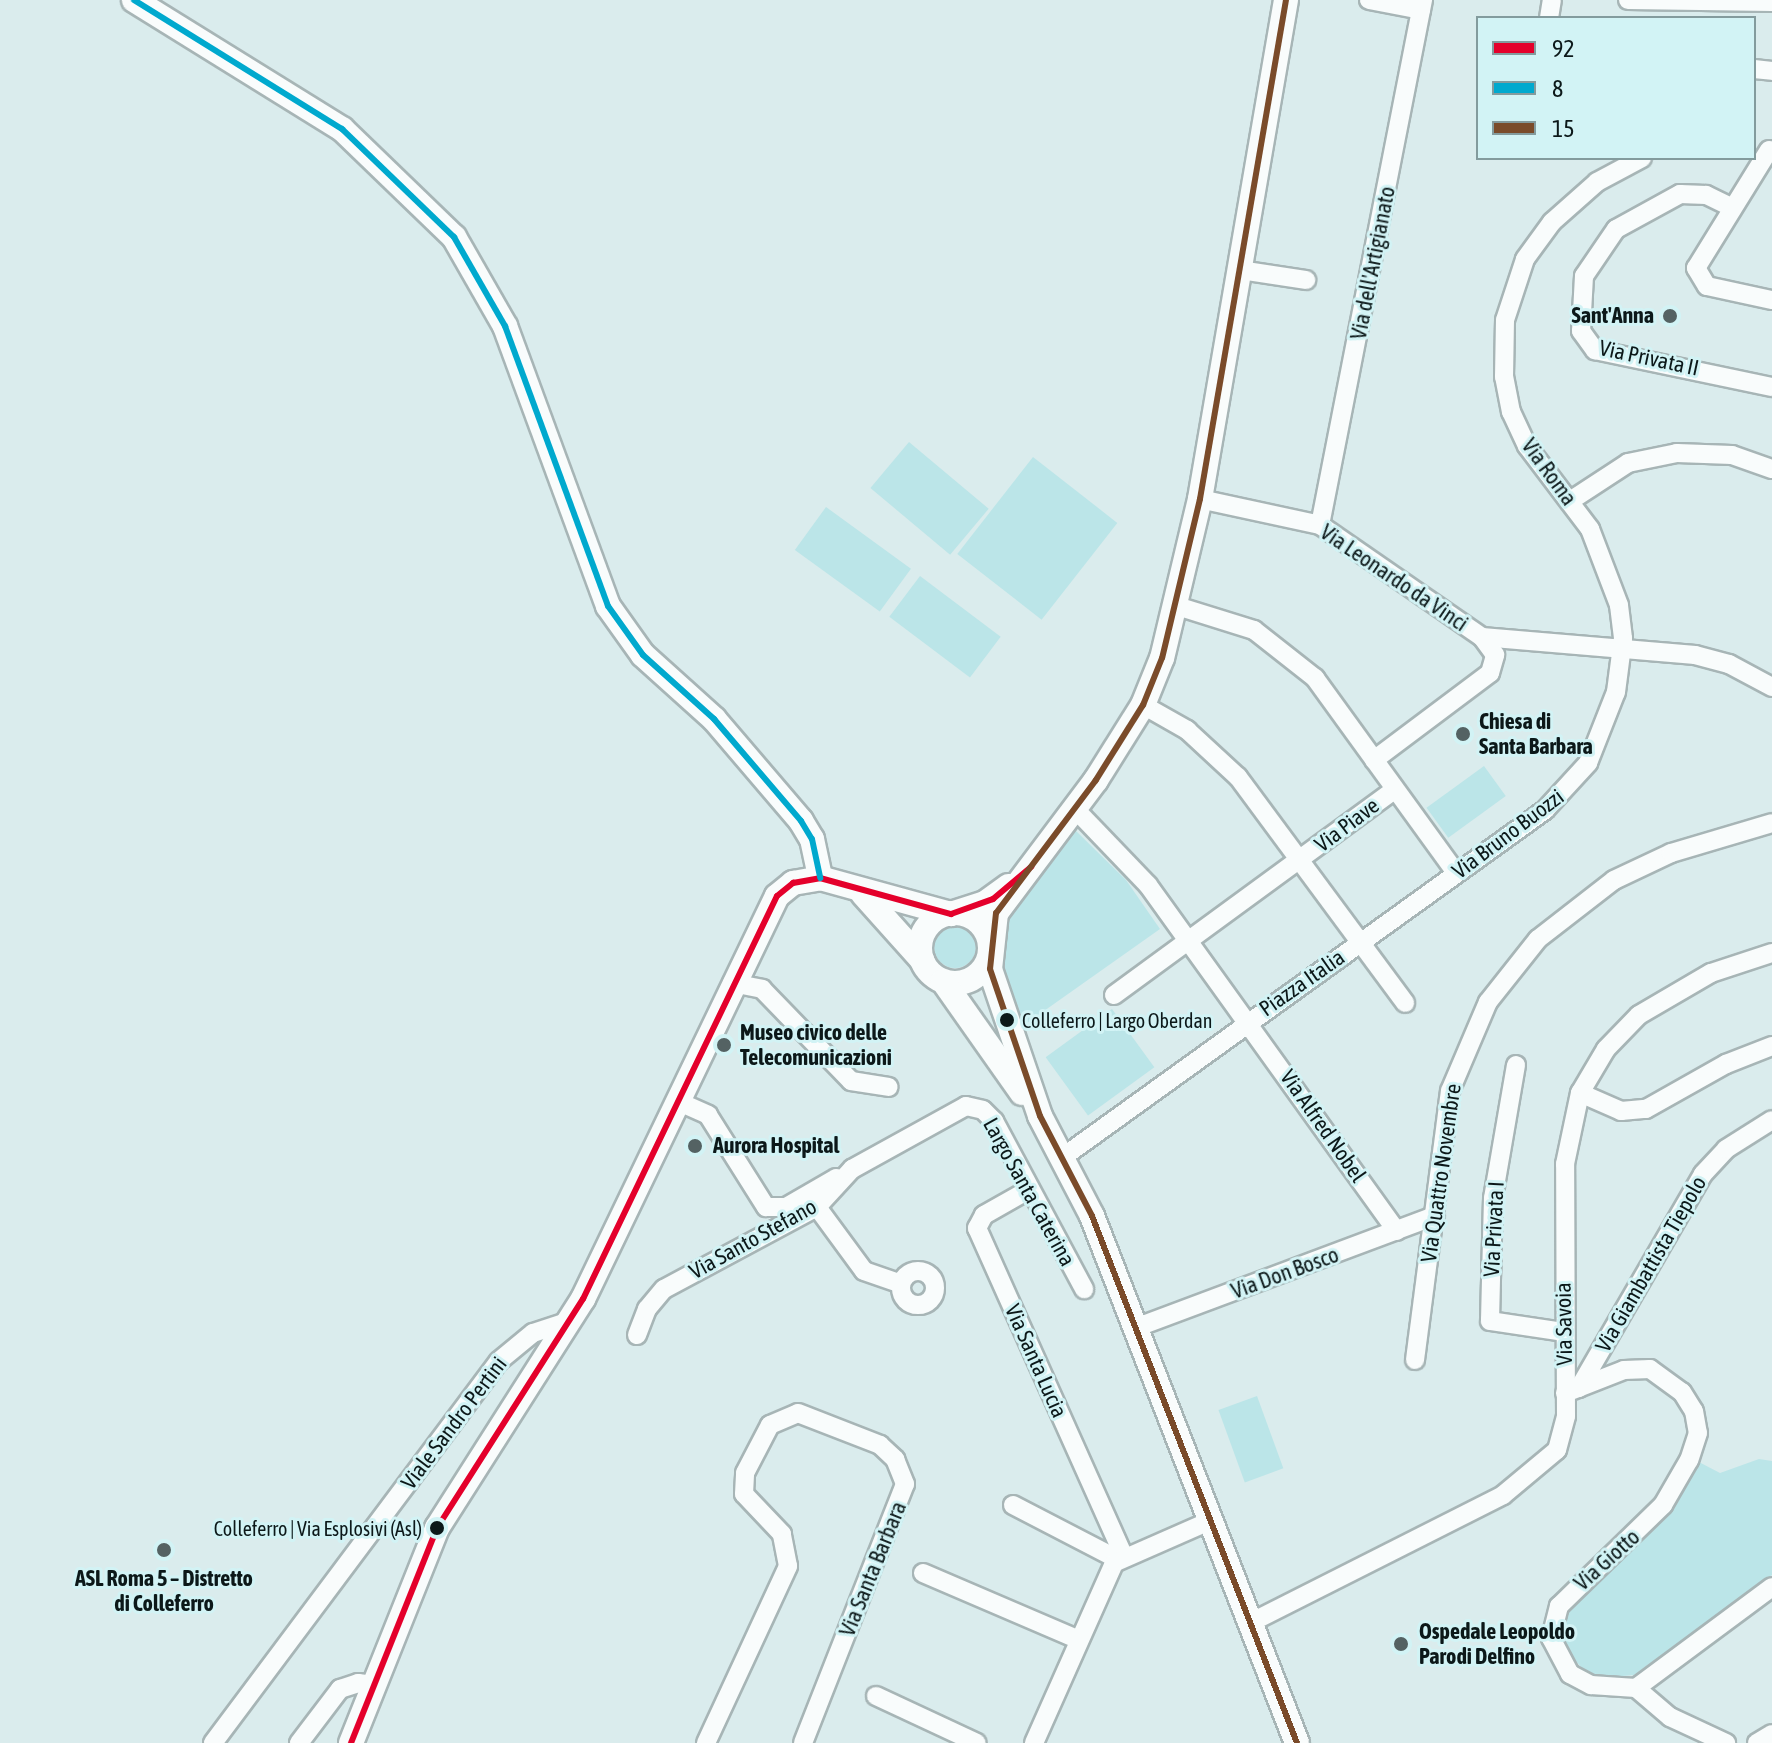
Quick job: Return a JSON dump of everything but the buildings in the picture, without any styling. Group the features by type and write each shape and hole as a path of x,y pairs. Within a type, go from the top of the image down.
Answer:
{"main road":[{"path":"134,0 342,129 460,244 505,326 608,606 643,655 714,719 805,826 820,878"},
{"path":"943,981 974,978 990,952 996,913 1076,810 1143,705 1177,606 1200,499 1286,0"},
{"path":"922,960 926,930 951,914 993,899 1031,867"},
{"path":"351,1743 444,1515 571,1321 732,983 777,896 793,883 820,878 848,883 913,907 951,914 980,924 990,952 995,995 1040,1116"},
{"path":"848,883 874,903 943,981 1040,1116 1063,1157 1212,1520 1297,1743"}],"street":[{"path":"1369,0 1422,5"},
{"path":"1628,0 1772,2"},
{"name":"Via dell'Artigianato","path":"1320,525 1422,5"},
{"path":"1765,149 1699,258 1698,275 1712,289 1772,300"},
{"name":"Via Roma","path":"1622,647 1612,576 1570,501 1527,446 1511,412 1504,377 1505,320 1525,259 1546,228 1587,189 1638,160"},
{"name":"Via Privata II","path":"1731,207 1706,195 1680,194 1616,229 1584,276 1581,331 1599,352 1772,387"},
{"path":"1240,270 1306,280"},
{"path":"1570,501 1628,463 1677,453 1732,455 1772,469"},
{"name":"Via Leonardo da Vinci","path":"1200,499 1320,525 1482,637 1622,647 1729,664 1772,687"},
{"path":"1177,606 1230,619 1269,638 1315,678 1456,873"},
{"path":"1374,760 1490,673 1495,655 1482,637"},
{"name":"Via Bruno Buozzi","path":"1361,941 1574,783 1609,717 1622,647"},
{"name":"Piazza Italia","path":"1143,705 1177,724 1228,766 1361,941 1248,1021 1190,941"},
{"name":"Via Piave","path":"1300,860 1395,789"},
{"path":"1076,810 1140,874 1190,941"},
{"name":"Via Quattro Novembre","path":"1415,1360 1444,1126 1458,1066 1488,1002 1526,952 1569,911 1624,874 1671,853 1772,823"},
{"path":"1114,995 1300,860"},
{"path":"1361,941 1405,1003"},
{"name":"Via Savoia","path":"1252,1622 1464,1516 1532,1476 1561,1442 1572,1390 1564,1332 1565,1164 1580,1093 1606,1049 1639,1015 1711,973 1772,953"},
{"path":"732,983 762,989 851,1081 889,1087"},
{"path":"1063,1157 1248,1021"},
{"name":"Via Alfred Nobel","path":"1248,1021 1397,1231"},
{"path":"1580,1093 1621,1111 1646,1109 1726,1064 1772,1046"},
{"name":"Via Privata I","path":"1516,1065 1493,1198 1490,1321 1564,1332"},
{"path":"677,1101 708,1115 757,1198 772,1210 790,1205 852,1169"},
{"name":"Via Santo Stefano","path":"637,1335 647,1309 664,1289 817,1207 852,1169 966,1106"},
{"name":"Largo Santa Caterina","path":"966,1106 989,1114 1084,1289"},
{"name":"Via Giambattista Tiepolo","path":"1572,1390 1703,1174 1736,1141 1772,1120"},
{"name":"Via Santa Lucia","path":"1030,1189 984,1215 977,1228 1121,1558"},
{"path":"817,1207 864,1271 901,1284"},
{"name":"Via Don Bosco","path":"1135,1328 1435,1216"},
{"name":"Viale Sandro Pertini","path":"213,1743 499,1361 533,1333 571,1321"},
{"name":"Via Giotto","path":"1572,1390 1624,1370 1650,1369 1682,1392 1698,1423 1689,1460 1663,1505 1563,1600 1552,1622 1555,1654 1570,1674 1591,1685 1636,1688"},
{"name":"Via Santa Barbara","path":"706,1743 788,1566 782,1534 744,1494 745,1473 770,1425 804,1413 880,1445 895,1459 905,1484 803,1743"},
{"path":"1013,1505 1121,1558"},
{"path":"1034,1743 1079,1640 1121,1558 1212,1520"},
{"path":"923,1573 1079,1640"},
{"path":"1726,1743 1670,1717 1636,1688 1772,1587"},
{"path":"299,1743 340,1689 358,1683 374,1685"},
{"path":"876,1696 977,1743"},
{"path":"1757,1743 1772,1734"}],"shaded area":[{"path":"909,442 989,509 950,555 870,488"},
{"path":"1033,457 1117,523 1042,620 957,554"},
{"path":"826,507 911,569 880,612 795,550"},
{"path":"920,576 1001,637 970,678 889,617"},
{"path":"1484,766 1506,796 1448,838 1427,808"},
{"path":"1075,830 1126,880 1160,929 1027,1023 1005,993 1003,926"},
{"path":"955,926 970,932 976,947 970,962 955,968 940,962 934,947 940,932"},
{"path":"1112,1009 1154,1067 1088,1115 1046,1057"},
{"path":"1257,1396 1283,1468 1245,1482 1218,1410"},
{"path":"1759,1459 1772,1461 1772,1575 1634,1675 1599,1678 1582,1668 1565,1649 1561,1629 1568,1605 1651,1532 1680,1495 1695,1460 1720,1473"}],"transit line":[{"name":"8","path":"134,0 342,129 454,237 505,326 608,606 643,655 714,719 801,821 812,839 820,878"},
{"name":"15","path":"1286,0 1200,499 1162,658 1143,705 1096,780 996,913 990,969 1040,1116 1092,1216 1297,1743"},
{"name":"92","path":"351,1743 437,1528 583,1299 777,896 793,883 820,878 951,914 993,899 1031,867"}],"place":[{"name":"Sant'Anna","path":"1670,316"},
{"name":"Chiesa di Santa Barbara","path":"1463,734"},
{"name":"Colleferro | Largo Oberdan","path":"1007,1020"},
{"name":"Museo civico delle Telecomunicazioni","path":"724,1045"},
{"name":"Aurora Hospital","path":"695,1146"},
{"name":"Colleferro | Via Esplosivi (Asl)","path":"437,1528"},
{"name":"ASL Roma 5 – Distretto di Colleferro","path":"164,1550"},
{"name":"Ospedale Leopoldo Parodi Delfino","path":"1401,1644"}]}
